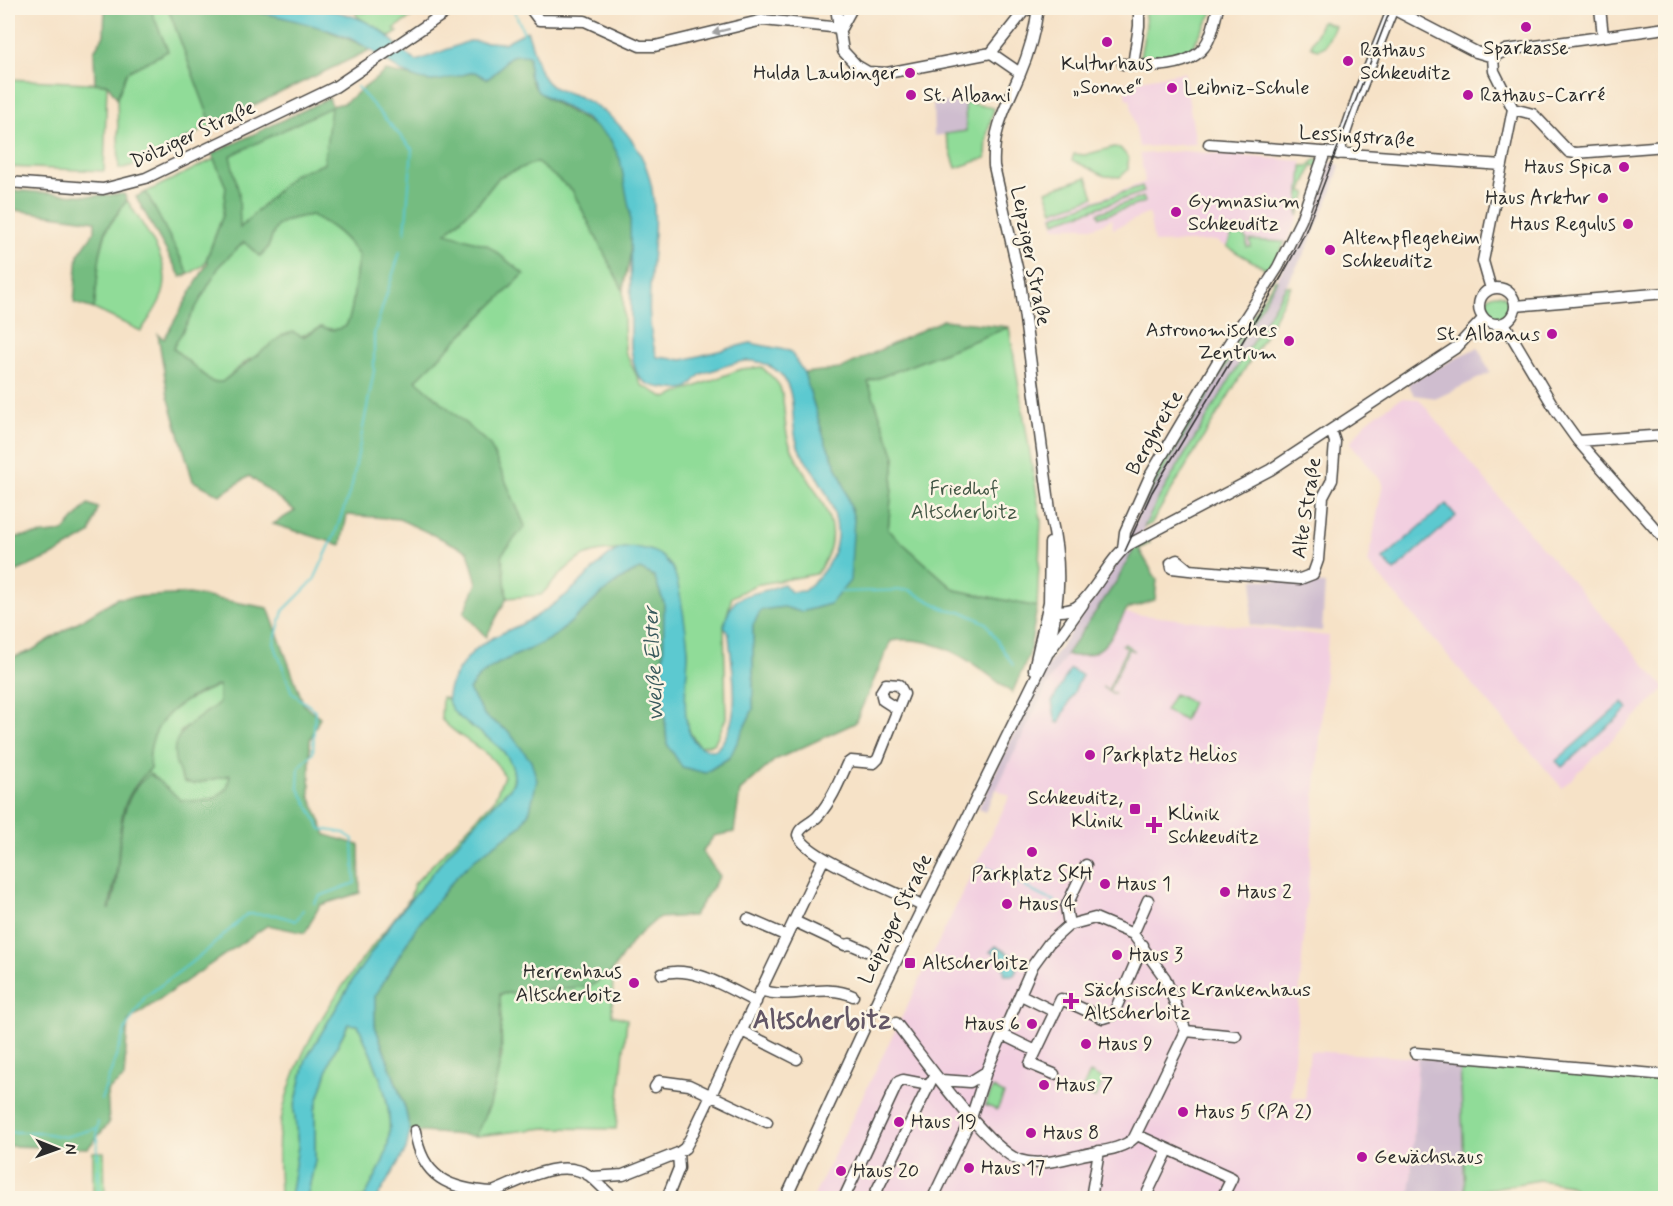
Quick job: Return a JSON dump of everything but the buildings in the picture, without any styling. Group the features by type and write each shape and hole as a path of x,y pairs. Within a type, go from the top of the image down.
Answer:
{"street":[{"name":"Dölziger Straße","path":"8,182 83,188 127,185 265,123 335,87 452,8"},
{"path":"530,8 539,20 585,21 640,46 655,46 763,20 841,28"},
{"path":"836,8 843,51 856,65 868,72 887,73 991,52 1024,11 1033,8"},
{"path":"841,28 852,8"},
{"name":"Leipziger Straße","path":"1038,8 1035,32 994,136 994,166 1020,281 1051,518 1057,543 1059,592 1052,611"},
{"path":"1139,8 1139,26 1128,64 1178,62 1191,57 1203,49 1212,33 1218,8"},
{"path":"1338,154 1392,8 1476,52 1493,57 1506,50 1665,28"},
{"path":"1600,8 1603,36"},
{"path":"991,52 1020,73"},
{"path":"1491,289 1483,261 1513,109 1494,71 1493,57"},
{"path":"1513,109 1533,114 1569,152 1665,146"},
{"name":"Lessingstraße","path":"1209,144 1502,165"},
{"name":"Bergbreite","path":"1086,599 1110,562 1123,549 1125,532 1150,474 1278,267 1301,220 1325,152"},
{"path":"1491,289 1507,291 1515,306 1512,316 1504,323 1493,324 1480,314 1479,302 1491,289"},
{"path":"1515,306 1665,293"},
{"name":"Alte Straße","path":"1123,549 1270,470 1457,347 1484,319"},
{"path":"1504,323 1555,409 1578,441 1665,541"},
{"name":"Alte Straße","path":"1189,570 1300,579 1313,574 1318,560 1323,497 1332,480 1335,442 1331,430"},
{"path":"1578,441 1665,435"},
{"name":"Leipziger Straße","path":"1047,655 1052,611 1051,518"},
{"path":"1052,611 1075,608 1086,599"},
{"name":"Leipziger Straße","path":"786,1198 923,907 1029,690 1047,655 1086,599"},
{"path":"1050,626 1069,625"},
{"name":"Leipziger Straße","path":"1029,690 1050,626"},
{"path":"897,709 878,759 874,763 851,761 847,764 829,803 816,819 800,830 798,836 803,843 824,858 923,907"},
{"path":"592,1177 623,1175 685,1148 824,858"},
{"path":"1069,925 1066,907 1086,865"},
{"path":"1133,934 1148,900"},
{"path":"896,1023 971,1118 1001,1148 1018,1160 1045,1162 1129,1143 1137,1135 1186,1031 1165,978 1133,934 1095,918 1069,925 1048,943 1033,965 1022,995 986,1072 971,1118 937,1197"},
{"path":"747,919 787,936"},
{"path":"794,921 845,945 850,944 866,951"},
{"path":"1054,1074 1030,1064 1061,999 1103,1018 1113,1016 1143,945"},
{"path":"662,974 674,970 692,974 756,1002"},
{"path":"761,990 781,994 837,990 853,996"},
{"path":"1022,995 1055,1011"},
{"path":"742,1031 797,1059"},
{"path":"1186,1031 1236,1036"},
{"path":"1003,1035 1036,1051"},
{"path":"1415,1053 1665,1075"},
{"path":"938,1076 970,1082 986,1072"},
{"path":"873,1198 929,1085 938,1076"},
{"path":"844,1198 898,1082 903,1080 929,1085"},
{"path":"655,1087 658,1082 689,1085 767,1122"},
{"path":"415,1131 421,1157 441,1179 466,1190 489,1195 555,1169 576,1170 592,1177 614,1198"},
{"path":"1137,1135 1232,1178 1222,1198"},
{"path":"1145,1198 1168,1150"},
{"path":"1091,1198 1099,1151"},
{"path":"668,1198 679,1168 678,1153"}],"shaded area":[{"path":"1184,72 1196,144 1139,147 1130,99 1126,99 1124,83"},
{"path":"933,102 965,102 966,132 934,136"},
{"name":"Gymnasium Schkeuditz","path":"1184,151 1302,161 1299,216 1272,272 1216,241 1154,243 1149,213 1113,229 1112,219 1095,227 1055,227 1051,214 1054,213 1046,191 1087,177 1095,200 1145,182 1140,154"},
{"path":"1330,162 1340,165 1332,190 1307,248 1160,496 1128,564 1050,680 985,812 978,809 1041,675 1110,575 1150,491 1288,260"},
{"path":"1478,347 1490,373 1437,398 1414,395 1408,383"},
{"path":"1401,398 1419,399 1507,507 1665,688 1562,788 1368,563 1383,483 1350,443 1367,421"},
{"path":"1254,579 1325,584 1322,631 1250,625"},
{"path":"1097,610 1328,636 1291,1096 1305,1099 1310,1051 1418,1058 1410,1198 813,1198 1010,796 996,789 1050,680"},
{"path":"1418,1058 1460,1061 1464,1189 1431,1198 1410,1198"}],"green space":[{"path":"105,8 150,8 168,51 127,72 117,98 107,84 95,83 94,51 104,35"},
{"path":"150,8 168,8 212,125 138,164 119,169 117,98 127,72 168,51"},
{"path":"168,8 238,8 310,23 372,49 212,125"},
{"path":"346,8 354,8 363,13 371,8 409,8 414,15 394,29 398,32 390,37 358,17 353,9"},
{"path":"1144,8 1195,8 1213,12 1187,56 1140,57 1146,25"},
{"path":"1322,21 1335,26 1325,46 1318,50 1311,46"},
{"path":"516,53 529,56 530,77 537,90 601,131 615,147 627,189 631,245 623,290 572,190 536,162 499,177 480,201 446,233 487,245 524,274 416,380 490,445 525,526 502,554 507,598 486,637 464,613 477,583 468,551 399,519 347,515 341,545 273,524 295,511 249,476 220,495 193,481 168,396 158,334 164,339 208,262 206,261 223,215 226,187 212,154 329,98 332,106 344,103 386,71 432,81 476,72 487,79","holes":["331,107 324,164 294,174 240,228 239,193 230,156","311,215 338,232 359,256 351,313 345,327 334,330 321,327 303,337 293,332 283,335 222,382 212,382 173,348 220,265 244,242 260,256 268,247 274,232 282,222"]},
{"path":"8,79 107,84 104,171 8,167"},
{"path":"965,102 994,108 987,135 986,158 956,168 945,134 966,131"},
{"path":"332,106 324,164 294,174 240,229 229,156"},
{"path":"1114,147 1120,148 1128,157 1128,170 1120,177 1105,176 1072,160 1074,154 1085,155"},
{"path":"214,159 226,187 223,215 204,265 189,274 146,192"},
{"path":"1315,160 1321,160 1318,168 1312,166 1302,191 1307,193 1298,216 1302,166 1308,166"},
{"path":"536,162 572,190 623,290 625,351 641,385 666,398 741,369 762,367 780,387 789,442 824,506 830,522 831,538 827,556 816,574 755,585 732,597 724,626 726,718 714,744 699,746 690,733 683,707 688,652 673,569 649,549 598,552 578,560 567,568 541,595 507,598 502,554 416,380 524,274 487,245 445,234 480,201 499,177"},
{"path":"1087,177 1094,197 1053,211 1046,191"},
{"path":"1142,186 1144,192 1055,222 1053,216"},
{"path":"8,190 93,196 124,194 127,200 106,229 100,255 94,309 74,303 78,255 95,231 95,221 8,209"},
{"path":"146,192 189,274 181,277 136,197"},
{"path":"1143,197 1145,202 1100,217 1098,213"},
{"path":"127,200 156,247 164,272 165,285 161,298 141,331 94,309 100,255 107,229"},
{"path":"311,215 338,232 359,256 351,313 345,327 334,330 321,327 248,360 222,382 212,382 173,348 220,265 244,242 259,256 268,247 274,232 282,222"},
{"path":"1234,228 1247,239 1247,247 1251,247 1250,240 1285,242 1271,272 1227,247"},
{"path":"1275,279 1277,280 1140,510 1162,459"},
{"path":"1286,286 1291,286 1263,339 1151,524 1144,527 1160,496"},
{"path":"1497,294 1502,295 1508,301 1508,311 1502,317 1497,318 1492,317 1486,311 1485,306 1486,301 1492,295"},
{"path":"943,320 1009,327 868,382 895,457 888,530 955,590 1037,607 1029,655 1012,693 971,662 941,647 909,640 891,641 855,723 775,760 740,791 734,832 714,836 702,852 720,876 693,916 658,918 634,939 613,970 591,986 500,994 499,1067 491,1099 475,1136 410,1131 405,1107 375,1026 375,996 417,926 456,877 476,858 521,826 530,810 509,732 485,716 469,690 477,679 498,664 557,634 617,582 640,569 654,576 664,603 663,694 667,744 705,773 729,758 753,709 753,625 761,609 784,607 801,612 830,604 854,519 842,479 825,441 804,373 840,369"},
{"name":"Friedhof Altscherbitz","path":"1009,327 1041,520 1037,607 955,590 888,530 895,457 868,382"},
{"path":"88,504 98,508 90,534 52,556 8,575 8,543 16,537 63,532"},
{"path":"1148,539 1150,543 1139,549 1157,580 1155,600 1127,609 1111,637 1098,650 1079,656 1066,655 1118,579 1136,545"},
{"path":"189,594 268,608 304,705 320,717 310,740 310,796 326,835 359,845 360,893 320,905 305,933 268,925 128,1021 124,1078 107,1091 109,1123 88,1148 8,1146 8,659 31,651 117,598","holes":["219,685 219,703 180,735 175,744 174,755 184,782 194,784 230,775 227,788 217,797 199,801 181,800 150,774 137,787 128,802 123,819 117,875 109,910 117,868 122,815 131,793 150,769 153,738 159,726 178,706"]},
{"path":"1125,644 1135,651 1129,649 1109,691 1115,694 1112,694 1102,687 1108,690 1127,648 1122,645"},
{"path":"219,685 219,703 180,732 184,782 194,784 231,775 227,788 217,797 199,801 181,801 150,774 120,850 118,871 108,915 119,853 122,815 130,793 150,769 153,737 159,725 178,706"},
{"path":"1174,694 1192,702 1184,720 1165,711"},
{"path":"442,697 448,699 451,706 495,741 505,752 514,775 511,787 464,835 393,921 354,978 306,1059 294,1109 298,1146 290,1198 280,1198 279,1134 296,1068 311,1038 347,980 410,898 414,884 494,800 504,776 491,758 441,719"},
{"path":"613,970 612,1015 627,1019 616,1129 546,1128 475,1136 490,1105 502,1055 500,994 591,986"},
{"path":"349,1023 358,1025 379,1074 388,1109 390,1126 388,1144 381,1166 364,1198 307,1198 315,1160 315,1109 331,1058"},
{"path":"1460,1061 1665,1080 1665,1198 1583,1198 1570,1185 1539,1180 1465,1193"},
{"path":"1090,1073 1104,1080 1095,1098 1081,1092"},
{"path":"993,1088 1004,1094 997,1110 985,1105"},
{"path":"93,1152 104,1152 105,1198 93,1198"}],"water":[{"path":"238,8 325,9 358,18 386,34 417,61 469,41 504,43 527,31 539,68 547,82 558,90 586,100 607,114 633,142 645,164 652,188 654,212 649,310 651,333 657,357 683,360 750,343 790,351 804,373 825,441 842,479 854,519 850,581 830,604 801,612 784,607 761,610 753,625 753,709 730,757 705,773 682,767 667,744 663,694 664,603 654,576 640,569 617,582 557,634 487,671 469,690 485,716 509,732 531,761 537,780 530,810 521,826 476,858 456,877 417,926 375,996 375,1026 405,1108 410,1131 406,1150 377,1198 364,1198 381,1166 388,1144 390,1126 379,1074 358,1025 348,1024 331,1058 315,1109 315,1160 307,1198 290,1198 298,1146 294,1109 306,1059 354,978 393,921 464,835 511,787 514,780 512,765 504,753 493,742 457,716 450,706 449,689 459,670 482,644 547,609 571,591 612,553 629,548 642,548 664,558 673,569 683,610 688,646 685,696 688,727 693,740 702,748 716,750 725,738 734,710 734,680 729,635 724,626 730,609 738,599 784,584 791,592 804,591 818,578 828,564 837,537 836,522 826,492 797,444 790,391 781,374 773,368 759,362 739,362 702,374 689,387 682,389 655,386 639,377 631,348 630,213 620,159 610,139 585,118 538,92 529,75 529,56 520,55 509,58 487,79 475,72 430,81 408,75 349,38 294,20"},
{"path":"1446,504 1456,516 1394,571 1383,559"},
{"path":"1070,669 1082,675 1059,723 1056,722 1052,702"},
{"path":"1623,702 1628,709 1562,767 1556,761"},
{"path":"996,946 1015,958 1017,970 1014,975 1005,975 1000,954 990,952"}],"waterway":[{"path":"513,8 525,35"},
{"path":"357,87 412,149 405,234"},
{"path":"314,903 320,896 355,883 353,839 344,833 321,829 298,787 299,767 313,753 315,710 292,693 274,643 283,611 314,580 335,534 352,485 374,371 374,334 400,252"},
{"path":"840,592 909,590 945,609 963,612 986,623 1013,665"},
{"path":"978,864 1055,901"},
{"path":"101,1100 126,1028 145,997 204,953 247,914 277,915 296,921 303,910"},
{"path":"8,1132 37,1132 65,1137 97,1128 98,1122"},
{"path":"97,1128 99,1198"}],"tram line":[{"path":"1125,551 1152,492 1282,276 1305,233 1391,8"}],"place":[{"name":"Sparkasse","path":"1526,27"},
{"name":"Kulturhaus „Sonne“","path":"1107,42"},
{"name":"Rathaus Schkeuditz","path":"1348,61"},
{"name":"Hulda Laubinger","path":"910,73"},
{"name":"Leibniz-Schule","path":"1172,88"},
{"name":"St. Albani","path":"911,95"},
{"name":"Rathaus-Carré","path":"1468,95"},
{"name":"Haus Spica","path":"1624,167"},
{"name":"Haus Arktur","path":"1603,198"},
{"name":"Gymnasium Schkeuditz","path":"1176,212"},
{"name":"Haus Regulus","path":"1628,224"},
{"name":"Altenpflegeheim Schkeuditz","path":"1330,250"},
{"name":"St. Albanus","path":"1552,334"},
{"name":"Astronomisches Zentrum","path":"1289,341"},
{"name":"Parkplatz Helios","path":"1090,755"},
{"name":"Schkeuditz, Klinik","path":"1135,809"},
{"name":"Klinik Schkeuditz","path":"1154,825"},
{"name":"Parkplatz SKH","path":"1032,852"},
{"name":"Haus 1","path":"1105,884"},
{"name":"Haus 2","path":"1225,892"},
{"name":"Haus 4","path":"1007,904"},
{"name":"Haus 3","path":"1117,955"},
{"name":"Altscherbitz","path":"910,963"},
{"name":"Herrenhaus Altscherbitz","path":"634,983"},
{"name":"Sächsisches Krankenhaus Altscherbitz","path":"1071,1001"},
{"name":"Haus 6","path":"1032,1024"},
{"name":"Haus 9","path":"1086,1044"},
{"name":"Haus 7","path":"1044,1085"},
{"name":"Haus 5 (PA 2)","path":"1183,1112"},
{"name":"Haus 19","path":"899,1122"},
{"name":"Haus 8","path":"1031,1133"},
{"name":"Gewächshaus","path":"1362,1157"},
{"name":"Haus 17","path":"969,1168"},
{"name":"Haus 20","path":"841,1171"}],"district":[{"name":"Altscherbitz","path":"822,1021"}],"water label":[{"name":"Weiße Elster","path":"654,664"}]}
